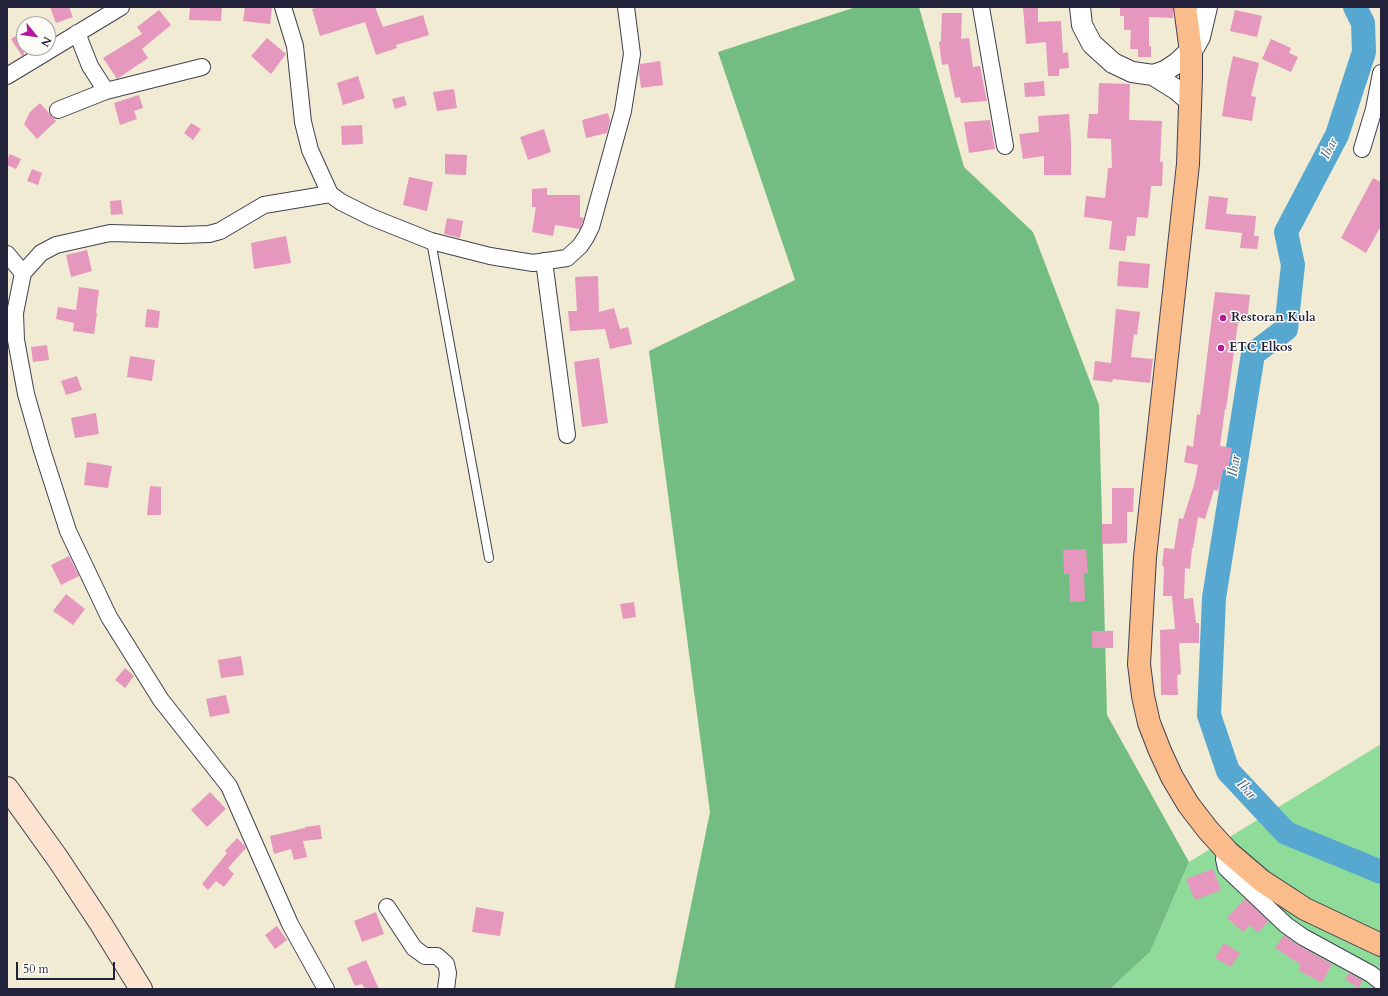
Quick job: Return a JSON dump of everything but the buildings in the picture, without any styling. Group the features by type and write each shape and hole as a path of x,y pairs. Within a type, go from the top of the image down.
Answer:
{"main road":[{"path":"1185,7 1191,52 1186,186 1145,557 1139,664 1143,696 1149,723 1172,777 1188,804 1208,830 1228,852 1262,881 1305,909 1381,945"},
{"path":"7,788 58,859 101,924 141,989"}],"street":[{"path":"7,76 77,32 121,7"},
{"path":"283,7 295,46 303,122 310,150 330,194 341,202 371,217 431,241 490,256 533,263 567,258 580,246 590,227 623,111 632,54 626,7"},
{"path":"981,7 1005,146"},
{"path":"1080,7 1082,25 1092,44 1113,63 1132,72 1153,75 1190,101"},
{"path":"1153,75 1165,71 1191,52 1200,37 1207,7"},
{"path":"77,32 90,66 106,90"},
{"path":"58,110 106,90 202,67"},
{"path":"1362,149 1374,109 1381,73"},
{"path":"326,989 290,924 229,786 161,700 109,617 68,531 42,450 24,386 16,340 15,313 23,273 40,253 56,245 110,233 181,235 209,234 220,230 264,205 309,196 330,194"},
{"path":"7,254 23,273"},
{"path":"544,262 567,435"},
{"path":"1228,852 1224,859 1226,868 1286,925 1303,937 1371,974 1381,982"},
{"path":"387,907 414,948 425,956 437,956 446,964 448,973 446,989"}],"lane":[{"path":"431,241 488,558"}],"green space":[{"path":"856,7 919,7 964,167 1033,232 1099,405 1107,715 1189,862 1150,952 1110,989 674,989 710,812 649,351 795,280 718,52"},
{"path":"1381,744 1381,989 1110,989 1150,952 1189,862"}],"waterway":[{"name":"Ibar","path":"1355,7 1363,23 1364,52 1337,135 1286,232 1293,265 1286,329 1253,354 1214,598 1209,715 1228,771 1286,833 1381,872"}],"place":[{"name":"Restoran Kula","path":"1223,318"},
{"name":"ETC Elkos","path":"1221,348"}]}
